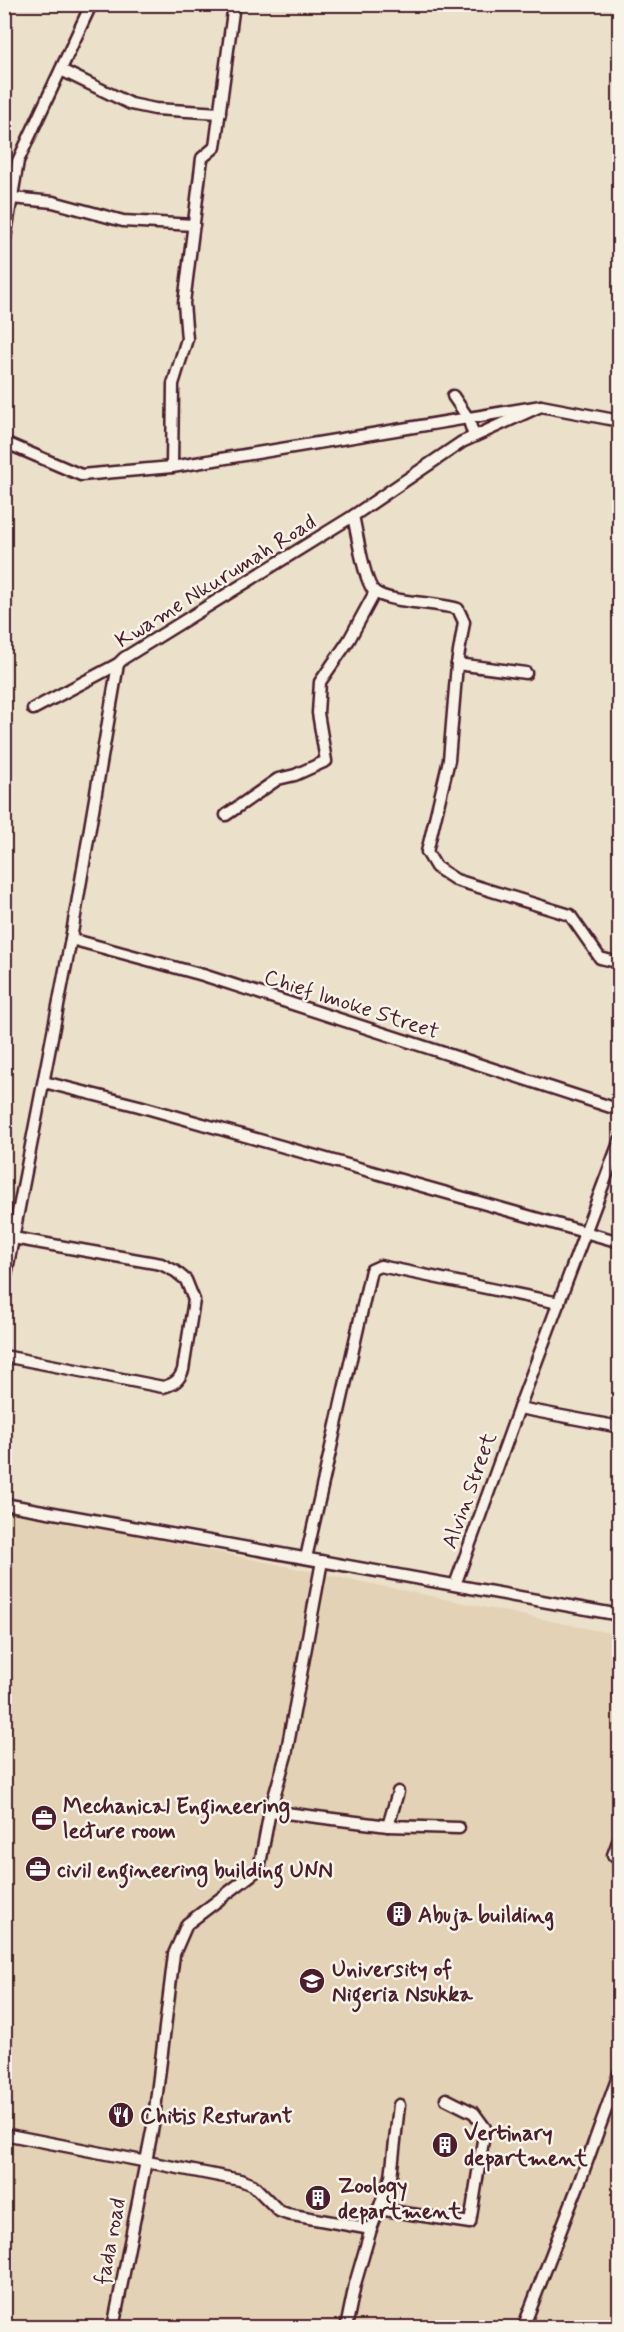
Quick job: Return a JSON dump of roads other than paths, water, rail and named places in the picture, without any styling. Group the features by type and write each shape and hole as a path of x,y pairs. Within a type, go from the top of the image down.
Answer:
{"street":[{"path":"4,244 18,161 89,9 94,4"},
{"path":"172,467 173,384 186,339 184,303 202,158 215,147 234,4"},
{"path":"61,70 131,104 155,109 220,113"},
{"path":"12,198 53,201 123,221 194,225"},
{"path":"453,396 468,418 474,436"},
{"path":"4,442 81,475 172,467 541,406 620,421"},
{"name":"Kwame Nkurumah Road","path":"4,1285 71,939 118,664 124,658 353,516 462,442 541,406"},
{"path":"353,516 369,582 375,592 391,598 443,604 458,609 464,622 457,664 449,760 427,852 436,867 456,880 570,915 600,958 620,963"},
{"path":"226,815 278,779 295,776 326,761 318,713 320,682 349,640 375,592"},
{"path":"33,709 118,664"},
{"path":"457,664 526,673"},
{"name":"Chief Imoke Street","path":"71,939 203,975 620,1110"},
{"path":"44,1082 140,1106 620,1242"},
{"name":"Alvin Street","path":"455,1585 620,1140"},
{"path":"4,1356 163,1387 174,1384 181,1377 183,1370 194,1300 186,1280 161,1264 13,1238"},
{"path":"306,1558 371,1270 380,1266 559,1303"},
{"path":"519,1408 620,1427"},
{"path":"4,1504 620,1615"},
{"name":"fada road","path":"113,2328 153,2126 174,1954 187,1924 259,1869 270,1811 286,1755 322,1562"},
{"path":"388,1826 398,1792"},
{"path":"270,1811 388,1826 459,1828"},
{"path":"613,1855 620,1836"},
{"path":"523,2328 620,2072"},
{"path":"378,2209 470,2223 485,2128 474,2113 446,2099"},
{"path":"346,2328 355,2284 371,2229 391,2177 399,2104"},
{"path":"4,2134 247,2183 279,2211 287,2214 371,2229"}],"place":[{"name":"Mechanical Engineering lecture room","path":"44,1818"},
{"name":"civil engineering building UNN","path":"38,1869"},
{"name":"Abuja building","path":"399,1914"},
{"name":"University of Nigeria Nsukka","path":"312,1981"},
{"name":"Chitis Resturant","path":"121,2115"},
{"name":"Vertinary department","path":"445,2145"},
{"name":"Zoology department","path":"318,2198"}]}
